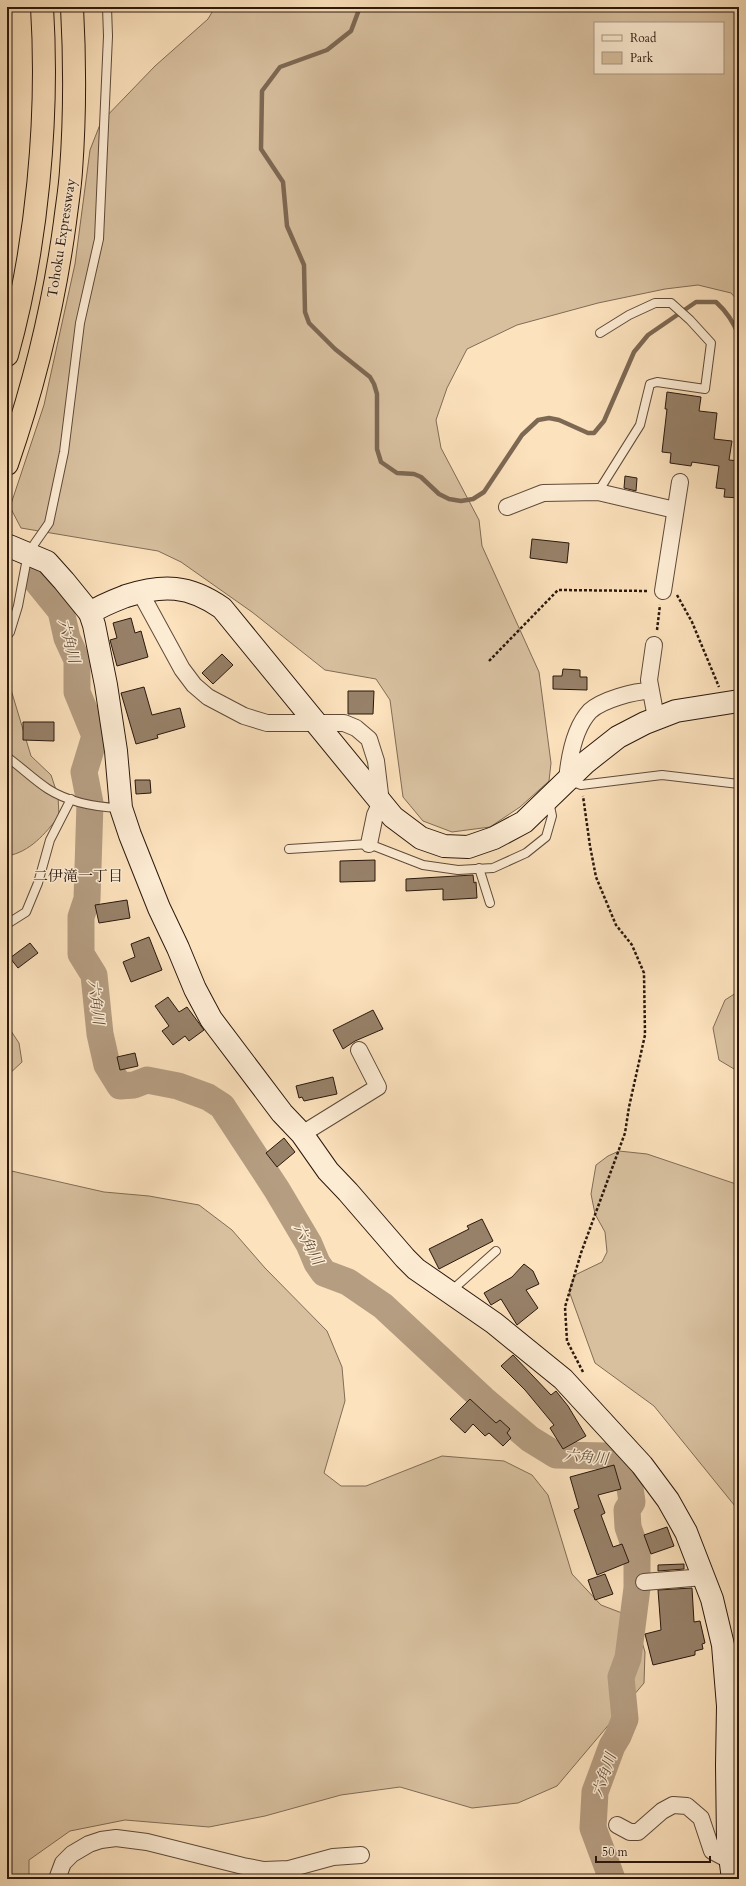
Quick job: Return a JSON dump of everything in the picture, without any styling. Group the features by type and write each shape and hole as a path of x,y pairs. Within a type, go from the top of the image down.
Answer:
{"highway":[{"path":"7,355 29,252 40,168 43,100 42,7"},
{"name":"Tohoku Expressway","path":"7,464 20,425 41,349 60,256 71,172 75,100 72,7"}],"street":[{"path":"663,591 680,482"},
{"path":"507,507 543,493 598,492 676,510"},
{"path":"19,550 47,562 90,613 94,625 106,685 116,751 121,808 159,908 195,989 212,1019 282,1113 302,1134 328,1171 405,1258 416,1269 494,1323 563,1379 642,1465 668,1500 686,1532 704,1577 719,1621 723,1645 728,1706 726,1765 728,1841 732,1870"},
{"path":"90,613 104,604 140,592 161,588 180,589 209,599 222,608 393,817 421,838 444,846 468,847 494,838 524,822 549,798 574,783 585,763 618,737 676,710 732,702"},
{"path":"140,592 182,669 194,685 208,697 244,716 267,723 344,723 356,728 369,739 376,761 381,802 375,815 369,844"},
{"path":"654,645 649,680 656,718"},
{"path":"574,783 569,759 580,726 590,711 615,699 635,693 650,691"},
{"path":"302,1134 378,1088 359,1050"},
{"path":"644,1582 704,1577"},
{"path":"617,1825 630,1832 638,1832 662,1811 673,1806 687,1806 701,1818 712,1851 732,1870"},
{"path":"57,1879 64,1863 72,1854 89,1844 101,1840 116,1838 147,1842 264,1870 289,1869 333,1857 361,1855"}],"lane":[{"path":"7,636 18,606 19,550 49,523 64,452 80,323 99,239 108,36 107,7"},
{"path":"598,492 640,425 650,384 658,382 705,389 711,343 672,303 655,303 629,315 600,333"},
{"path":"7,756 49,789 78,803 98,807 121,808"},
{"path":"574,783 662,775 739,784"},
{"path":"289,849 369,844 423,865 458,870 493,868 526,853 546,837 552,816 549,798"},
{"path":"7,924 26,912 38,882 50,840 71,799"},
{"path":"479,868 490,903"},
{"path":"449,1293 496,1251"}],"path":[{"path":"489,661 558,590 676,591 732,702"},
{"path":"654,645 663,591"},
{"path":"574,783 590,846 596,877 616,925 632,945 644,973 645,1034 629,1107 625,1133 582,1253 565,1307 567,1341 586,1379"}],"green space":[{"path":"215,7 739,7 739,302 731,293 698,285 665,289 598,303 517,325 467,349 447,388 436,420 441,448 479,520 482,546 539,672 551,763 549,781 520,807 490,827 452,832 423,821 403,797 390,700 376,679 325,670 252,612 181,562 158,551 21,528 10,507 44,405 75,264 90,150 101,122 155,66 208,19"},
{"path":"7,652 9,683 31,756 51,775 58,796 59,816 42,836 30,846 23,851 7,856"},
{"path":"739,991 739,1072 719,1060 713,1028 725,1000"},
{"path":"7,1025 19,1043 22,1062 7,1076"},
{"path":"619,1151 647,1154 739,1185 739,1511 654,1406 595,1363 569,1291 575,1275 602,1262 607,1252 605,1232 595,1214 591,1194 596,1165 608,1156"},
{"path":"7,1170 104,1192 149,1196 199,1205 232,1230 265,1268 327,1331 342,1367 345,1401 324,1473 341,1486 366,1486 442,1456 504,1461 532,1475 548,1495 572,1574 601,1605 635,1618 645,1652 644,1683 557,1786 518,1803 472,1808 400,1787 341,1795 265,1816 209,1827 125,1820 70,1831 29,1860 29,1879 7,1879"}],"building":[{"path":"667,392 701,397 699,411 717,413 714,439 732,441 729,460 739,461 739,498 724,497 725,489 716,488 719,466 692,462 691,466 670,463 671,453 662,452 667,409 665,409"},
{"path":"625,476 637,478 636,491 624,488"},
{"path":"532,539 569,543 567,563 530,558"},
{"path":"131,618 135,633 141,631 148,657 117,666 110,640 117,638 113,623"},
{"path":"222,654 233,665 213,684 202,673"},
{"path":"563,669 580,670 580,677 587,677 587,690 553,689 553,676 562,676"},
{"path":"144,687 152,715 180,708 185,727 157,735 158,738 136,744 121,693"},
{"path":"348,691 374,691 373,714 348,714"},
{"path":"23,722 54,722 54,741 23,740"},
{"path":"135,780 150,780 151,793 136,794"},
{"path":"375,860 375,881 340,882 340,861"},
{"path":"473,875 474,883 476,882 477,898 443,900 443,889 406,891 406,879"},
{"path":"127,900 130,918 99,923 95,905"},
{"path":"149,937 162,970 131,982 123,962 135,957 131,944"},
{"path":"30,943 38,953 18,968 10,958"},
{"path":"168,997 179,1012 187,1007 204,1030 189,1041 185,1036 173,1045 162,1031 169,1026 155,1006"},
{"path":"373,1010 383,1029 355,1041 343,1049 333,1030"},
{"path":"135,1053 138,1066 120,1070 117,1057"},
{"path":"333,1077 337,1094 304,1101 302,1097 299,1098 296,1086"},
{"path":"284,1138 295,1152 277,1167 266,1153"},
{"path":"482,1219 493,1241 439,1269 429,1249 469,1229 467,1226"},
{"path":"524,1264 533,1271 539,1284 526,1290 538,1308 517,1325 501,1299 491,1305 484,1293 512,1277"},
{"path":"513,1355 551,1395 556,1391 568,1406 586,1436 563,1449 550,1428 554,1425 525,1390 501,1366"},
{"path":"470,1399 496,1423 500,1420 510,1429 507,1433 511,1438 503,1446 489,1433 485,1436 473,1424 465,1433 450,1419"},
{"path":"614,1465 621,1489 598,1495 605,1513 601,1515 613,1547 622,1544 629,1562 597,1575 574,1510 579,1508 570,1477"},
{"path":"667,1527 674,1546 651,1554 644,1535"},
{"path":"684,1564 684,1569 658,1571 658,1565"},
{"path":"605,1574 613,1594 595,1600 588,1580"},
{"path":"692,1588 694,1622 700,1621 705,1643 702,1644 703,1649 695,1651 695,1655 653,1665 645,1634 661,1630 658,1590"}],"waterway":[{"path":"360,7 351,31 327,50 280,67 262,91 261,149 283,182 287,226 304,265 305,312 309,323 335,349 370,377 374,384 377,394 377,449 381,462 397,473 414,474 421,477 439,494 449,499 461,501 473,499 484,492 522,435 538,420 549,418 559,420 588,433 594,433 604,421 634,352 648,335 696,302 716,302 735,326 739,336"},
{"name":"六角川","path":"35,579 61,611 67,638 77,660 77,692 95,736 84,772 90,803 87,899 81,917 81,954 94,975 100,1034 107,1065 120,1086 134,1085 147,1080 178,1086 208,1097 222,1106 277,1190 309,1244 317,1263 324,1273 348,1282 383,1306 483,1399 530,1439 556,1455 607,1456 618,1461 628,1474 632,1502 627,1510 628,1527 637,1553 637,1588 628,1658 621,1677 625,1719 612,1746 595,1792 593,1828 612,1879"}],"district":[{"name":"二伊滝一丁目","path":"78,876"}]}
